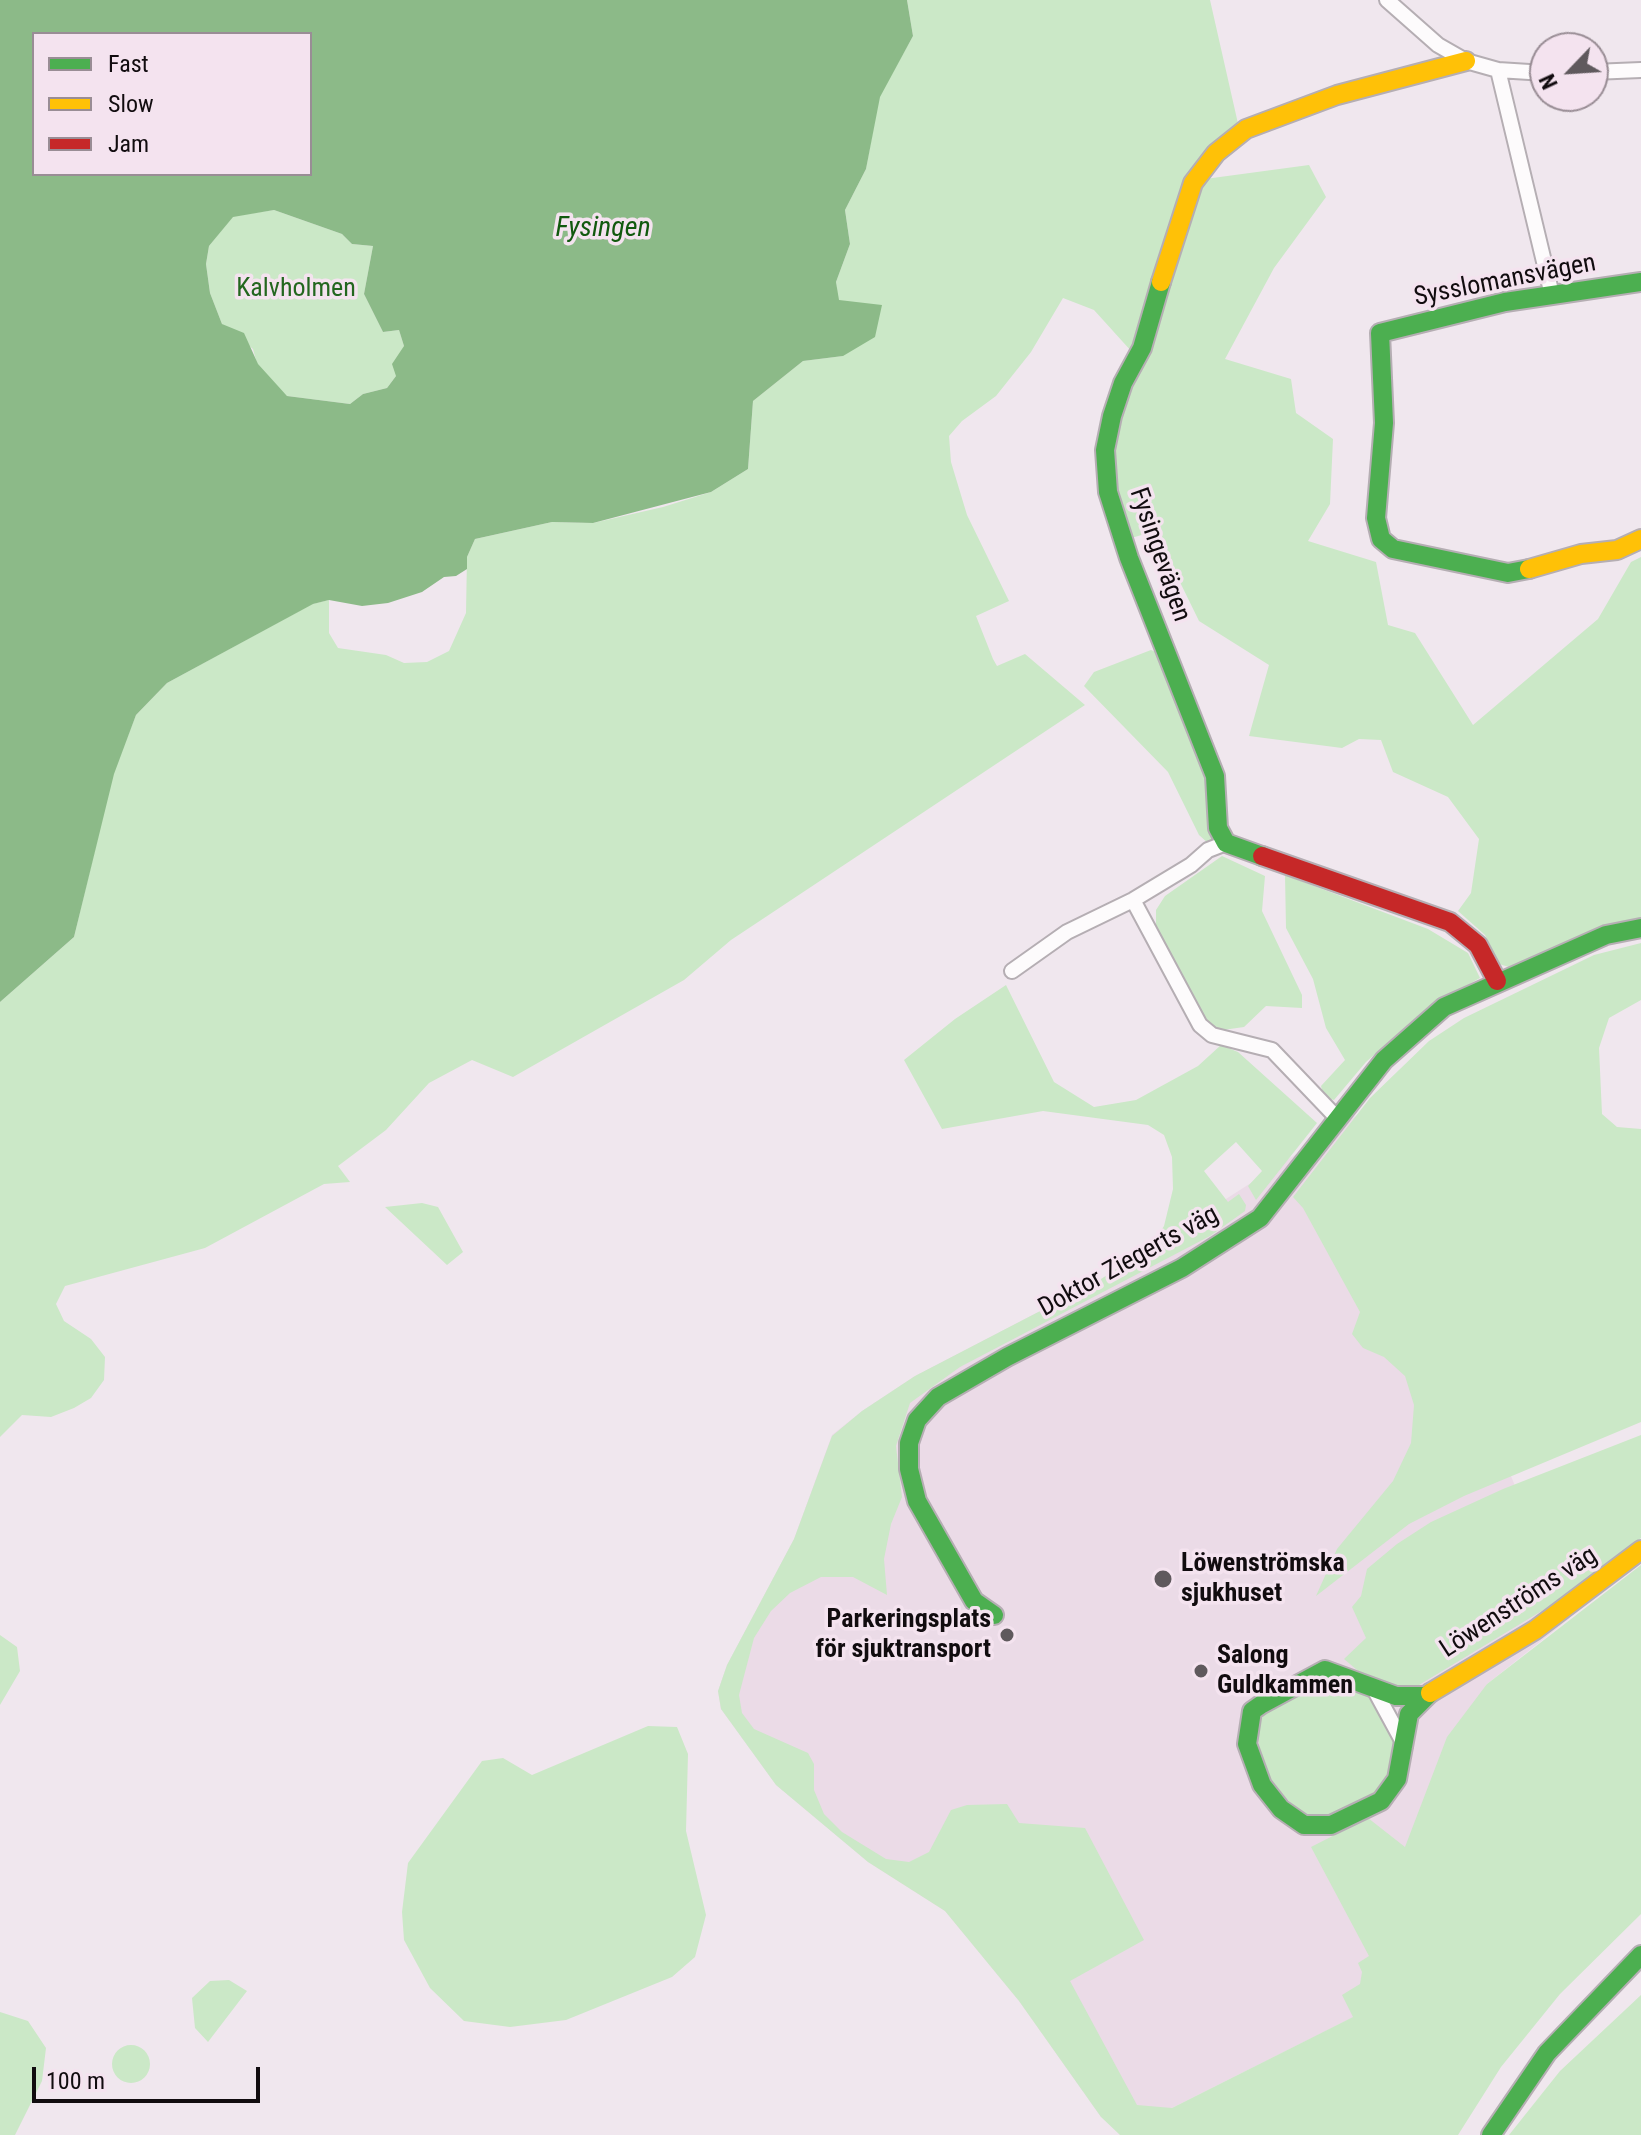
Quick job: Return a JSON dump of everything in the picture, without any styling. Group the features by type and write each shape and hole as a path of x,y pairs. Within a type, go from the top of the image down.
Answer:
{"street":[{"path":"1387,0 1438,45 1466,61 1498,70 1529,72"},
{"name":"Fysingevägen","path":"1226,843 1218,828 1215,776 1134,572 1108,492 1105,450 1112,416 1142,348 1193,183 1216,153 1246,129 1337,95 1466,61"},
{"path":"1498,70 1552,295"},
{"path":"1609,71 1641,70"},
{"name":"Sysslomansvägen","path":"1641,282 1505,302 1380,333 1384,423 1376,518 1381,539 1393,549 1508,573 1552,565 1581,554 1617,550 1641,539"},
{"path":"1012,971 1067,932 1133,900 1191,865 1208,850 1226,843 1450,922 1478,945 1497,981"},
{"path":"1133,900 1200,1025 1212,1035 1272,1050 1338,1119"},
{"name":"Doktor Ziegerts väg","path":"994,1615 974,1601 917,1501 909,1469 909,1443 917,1420 938,1397 1007,1357 1182,1268 1260,1218 1384,1060 1444,1007 1606,935 1641,928"},
{"name":"Löwenströms väg","path":"1424,1696 1535,1630 1641,1550"},
{"path":"1325,1670 1396,1696 1424,1696 1409,1714 1397,1779 1381,1801 1331,1825 1304,1825 1281,1809 1262,1785 1247,1744 1252,1711 1325,1670"},
{"path":"1374,1689 1405,1746"},
{"path":"1491,2135 1547,2053 1641,1955"}],"shaded area":[{"name":"Löwenströmska sjukhuset","path":"1360,1113 1570,1618 1487,1684 1394,1997 1172,2108 1101,2117 1019,2001 945,1911 868,1862 776,1785 721,1709 718,1691 727,1665 794,1539 832,1435 915,1376 1098,1281"}],"green space":[{"path":"907,0 1210,0 1239,128 1215,145 1132,352 1094,310 1063,298 1031,352 996,396 962,421 949,436 951,462 967,515 1009,601 976,616 993,659 997,666 1025,654 1085,705 731,940 684,980 513,1077 472,1060 429,1083 386,1130 338,1166 350,1182 324,1184 205,1248 65,1286 56,1304 64,1321 91,1339 105,1357 104,1380 91,1398 74,1408 51,1417 22,1415 0,1437 0,1002 74,937 113,774 136,715 167,683 312,604 329,600 329,633 338,648 386,655 404,663 427,662 449,651 466,613 467,557 475,539 552,522 593,523 663,507 711,492 748,469 753,401 803,361 843,356 836,282 850,244 845,210 866,169 879,97 913,36"},
{"path":"1309,165 1326,197 1274,268 1225,359 1291,379 1296,413 1333,439 1330,504 1308,541 1376,562 1388,625 1415,633 1473,725 1598,619 1631,562 1641,557 1641,921 1512,968 1499,964 1485,935 1458,911 1471,893 1479,839 1448,797 1393,772 1381,740 1359,739 1342,748 1249,736 1269,665 1199,621 1155,531 1128,539 1113,490 1111,446 1186,210 1205,179"},
{"name":"Kalvholmen","path":"274,210 342,234 352,244 373,246 364,294 383,332 399,330 404,346 396,376 387,388 363,394 350,404 287,396 269,381 257,364 253,349 222,324 210,293 206,264 209,246 233,216"},
{"path":"1151,650 1158,653 1204,770 1210,829 1217,841 1209,844 1199,835 1168,772 1084,686 1094,672"},
{"path":"1222,856 1265,876 1262,911 1302,995 1302,1008 1266,1006 1244,1027 1223,1030 1206,1023 1156,930 1156,910 1165,896"},
{"path":"1285,875 1428,929 1468,953 1480,978 1428,1007 1366,1062 1334,1100 1324,1097 1321,1086 1345,1060 1326,1028 1313,979 1286,928"},
{"path":"1641,943 1641,1000 1609,1018 1599,1048 1602,1114 1617,1127 1641,1129 1641,1422 1464,1496 1409,1524 1316,1596 1337,1549 1393,1481 1411,1443 1414,1405 1405,1376 1384,1357 1363,1348 1352,1334 1360,1312 1303,1208 1293,1197 1370,1098 1429,1041 1464,1018 1594,955"},
{"path":"1006,985 1054,1082 1094,1107 1136,1100 1198,1066 1221,1045 1238,1052 1317,1123 1256,1200 1248,1186 1262,1171 1236,1142 1204,1171 1228,1202 1239,1194 1246,1205 1245,1211 1210,1236 960,1367 910,1403 896,1446 902,1497 891,1524 884,1559 887,1595 853,1577 821,1577 790,1593 771,1611 754,1638 739,1695 742,1713 754,1729 808,1753 814,1764 814,1790 824,1814 842,1832 886,1859 909,1862 929,1852 951,1810 967,1805 1007,1804 1019,1823 1085,1828 1144,1940 1070,1981 1137,2105 1172,2108 1353,2017 1342,1995 1360,1984 1362,1972 1358,1963 1369,1956 1311,1847 1368,1818 1405,1847 1447,1737 1487,1684 1641,1565 1641,1914 1560,1994 1501,2067 1458,2135 1120,2135 1101,2117 1019,2001 945,1911 868,1862 776,1785 721,1709 718,1691 727,1665 794,1539 832,1436 862,1411 915,1376 1098,1281 1150,1247 1164,1226 1173,1189 1172,1157 1164,1135 1148,1125 1043,1111 942,1129 904,1060 955,1019"},
{"path":"422,1203 438,1207 463,1252 447,1265 385,1207"},
{"path":"1641,1435 1641,1538 1583,1586 1419,1685 1392,1687 1363,1675 1344,1659 1366,1638 1352,1607 1361,1596 1367,1569 1397,1544 1431,1522 1503,1489"},
{"path":"0,1635 17,1647 20,1671 0,1705"},
{"path":"1320,1681 1344,1681 1367,1691 1399,1748 1393,1774 1379,1793 1330,1818 1305,1816 1286,1798 1270,1778 1260,1751 1257,1727 1266,1711"},
{"path":"648,1726 677,1727 688,1754 686,1831 706,1915 695,1957 672,1977 566,2020 510,2027 464,2021 430,1988 404,1940 402,1912 408,1863 482,1761 503,1758 532,1775"},
{"path":"229,1980 247,1991 208,2042 195,2028 192,1998 210,1981"},
{"path":"1641,1995 1641,2135 1509,2135 1560,2071"},
{"path":"0,2012 28,2021 46,2048 42,2081 15,2135 0,2135"},
{"path":"131,2045 144,2051 150,2064 144,2077 131,2083 118,2077 112,2064 118,2051"}],"water":[{"name":"Fysingen","path":"0,0 907,0 913,36 880,97 866,169 845,210 850,244 836,282 839,300 882,305 875,337 843,356 803,361 753,401 748,469 711,492 593,523 552,522 475,539 467,557 467,569 456,576 444,577 422,592 388,603 362,606 329,600 313,604 167,683 136,715 114,774 74,937 0,1002","holes":["274,210 342,234 352,244 373,246 364,294 383,332 399,330 404,346 392,364 396,376 387,388 363,394 350,404 287,396 258,364 244,333 222,324 210,293 206,264 209,246 233,217"]}],"traffic: fast":[{"path":"1161,282 1142,348 1123,383 1112,416 1105,450 1108,492 1129,558 1215,776 1218,828 1226,843 1262,856"},
{"path":"1529,569 1508,573 1393,549 1381,539 1376,518 1384,423 1380,333 1505,302 1641,282"},
{"path":"994,1615 974,1601 917,1501 909,1469 909,1443 917,1420 938,1397 1007,1357 1182,1268 1260,1218 1384,1060 1444,1007 1606,935 1641,928"},
{"path":"1424,1696 1396,1696 1325,1670 1262,1704 1252,1711 1247,1744 1262,1785 1281,1809 1304,1825 1331,1825 1381,1801 1397,1779 1409,1714 1430,1693"},
{"path":"1491,2135 1547,2053 1641,1955"}],"traffic: slow":[{"path":"1161,282 1193,183 1216,153 1246,129 1337,95 1466,61"},
{"path":"1529,569 1581,554 1617,550 1641,539"},
{"path":"1430,1693 1535,1630 1641,1550"}],"traffic: jam":[{"path":"1262,856 1450,922 1478,945 1497,981"}],"place":[{"name":"Löwenströmska sjukhuset","path":"1163,1579"},
{"name":"Parkeringsplats för sjuktransport","path":"1007,1635"},
{"name":"Salong Guldkammen","path":"1201,1671"}]}
